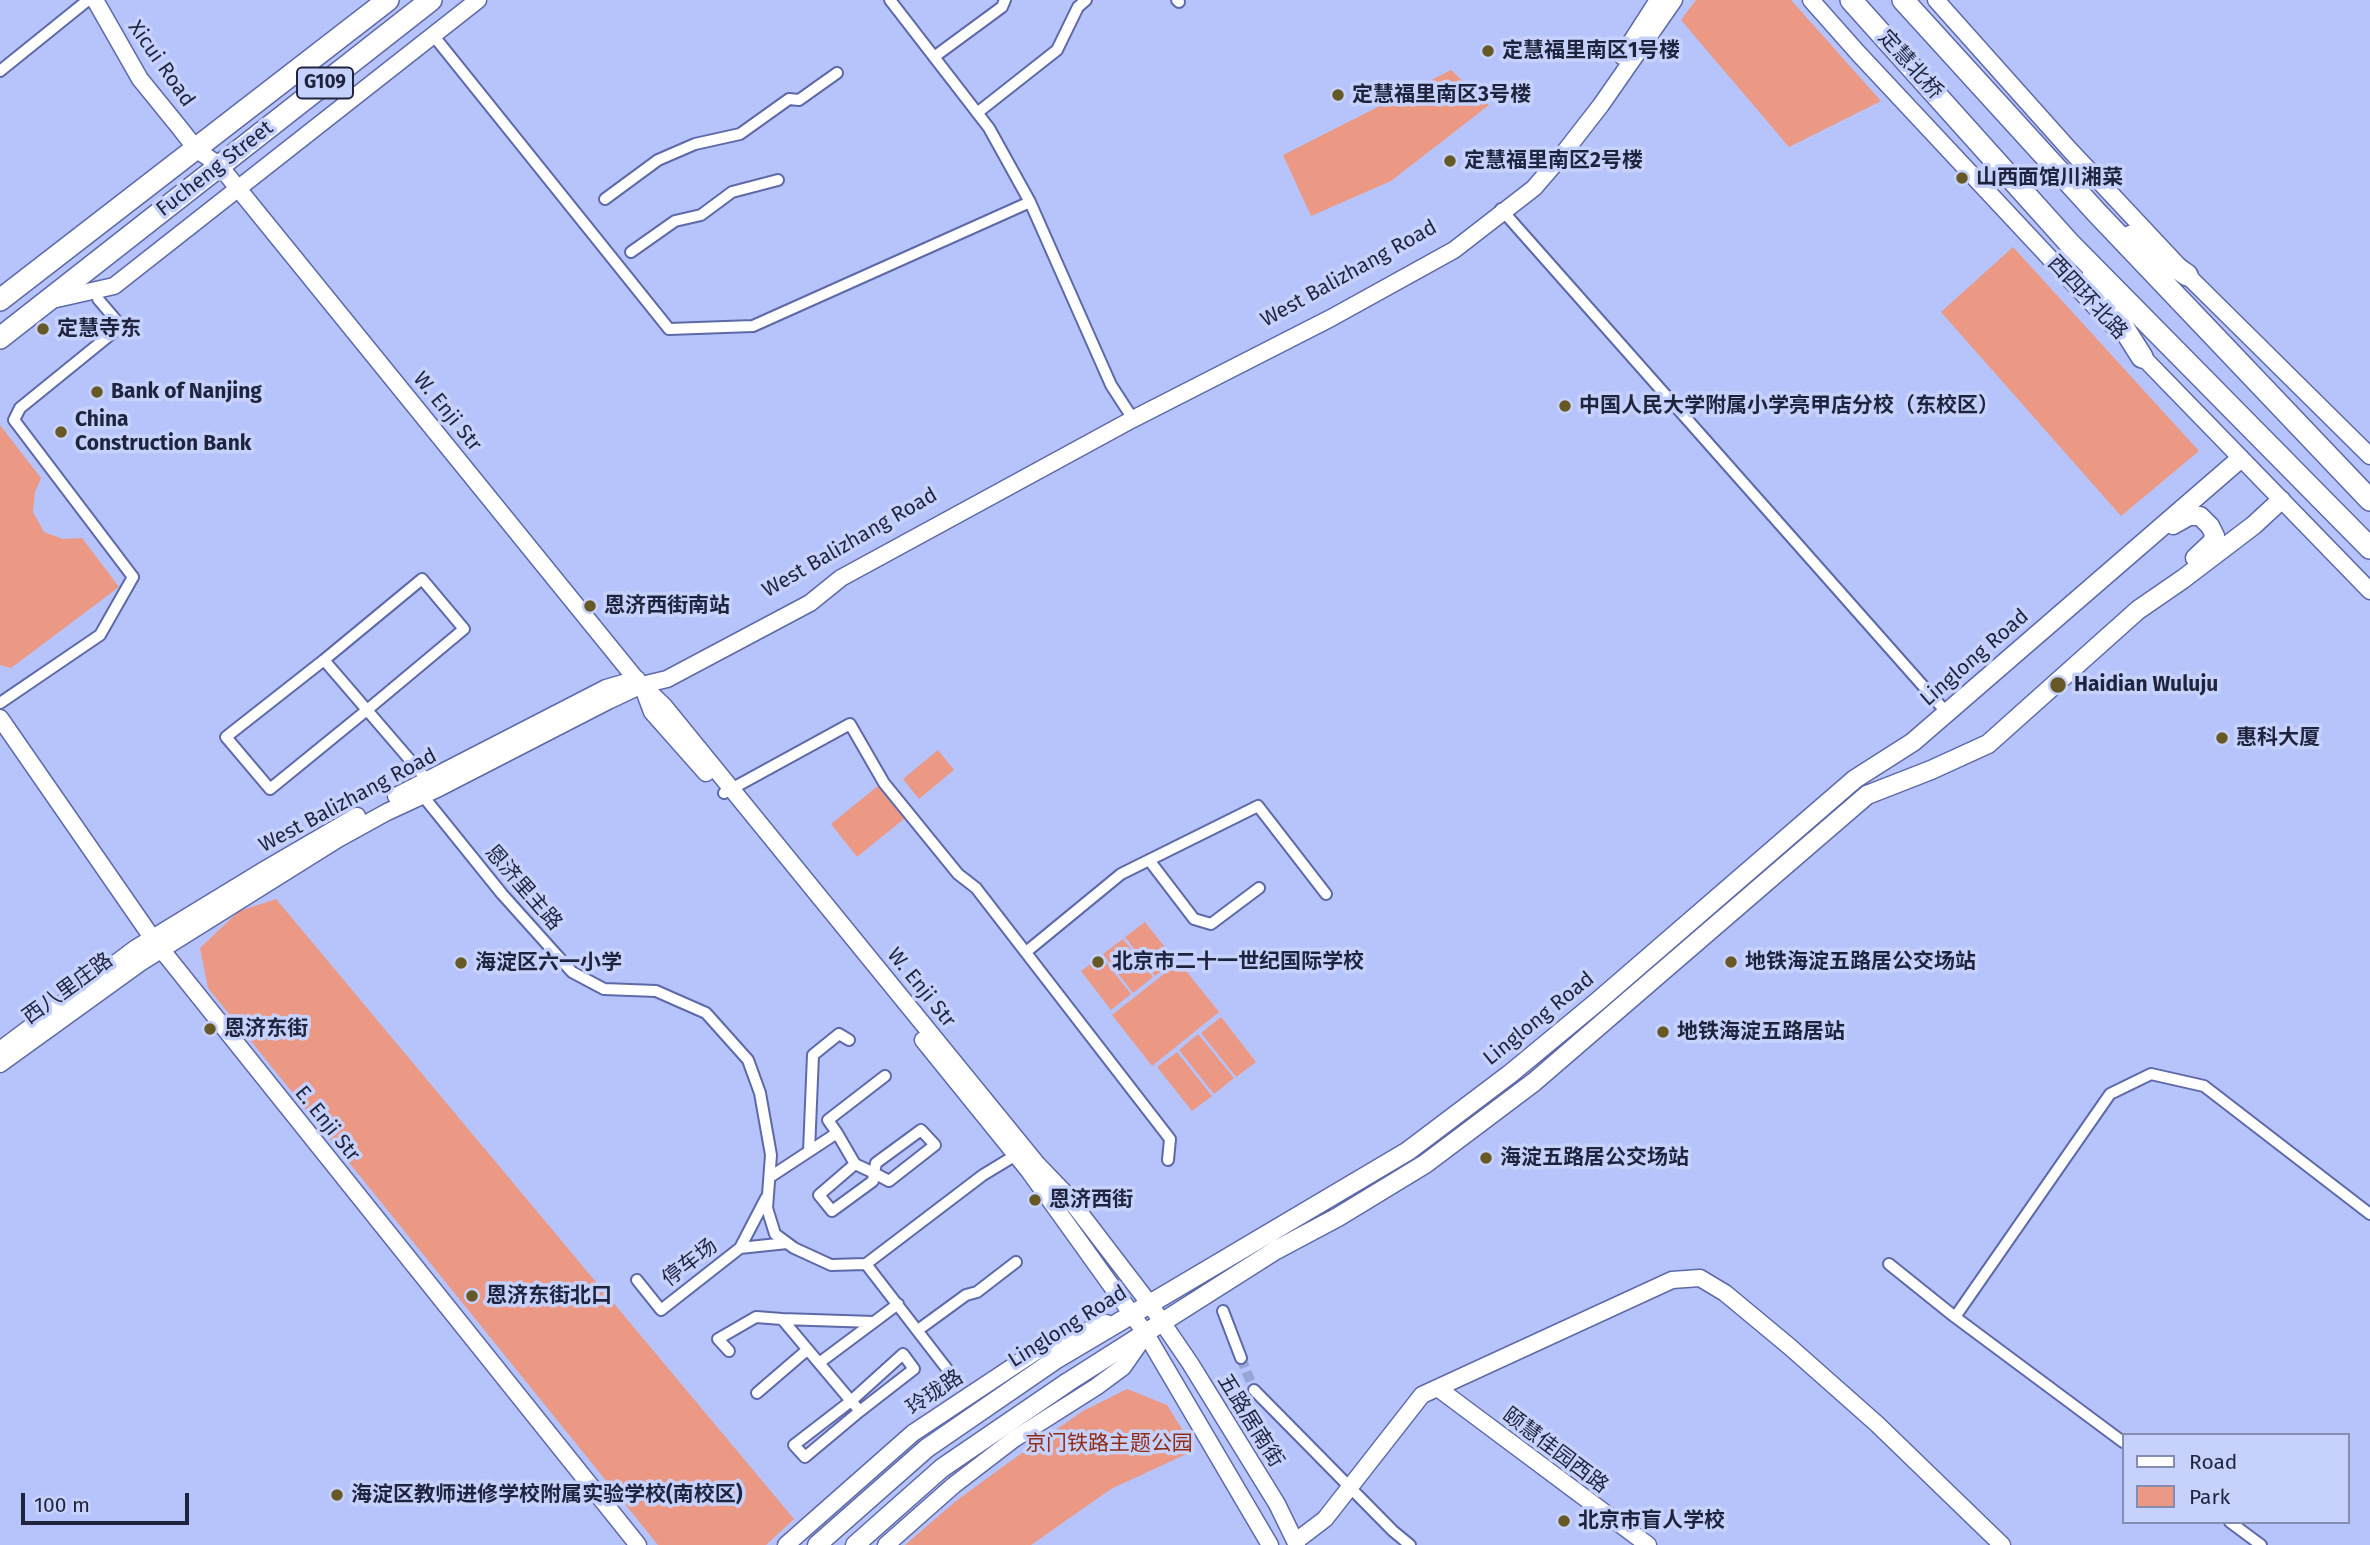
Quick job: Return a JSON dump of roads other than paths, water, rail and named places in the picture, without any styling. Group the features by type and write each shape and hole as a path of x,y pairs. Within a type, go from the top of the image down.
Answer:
{"highway":[{"name":"G109","path":"197,150 388,0"},
{"name":"Fucheng Street","path":"0,338 431,0"},
{"name":"定慧北桥","path":"1851,0 1969,131"},
{"name":"定慧北桥","path":"1902,0 2097,213"},
{"name":"西四环北路","path":"1969,131 2070,244 2370,548"},
{"name":"Fucheng Street","path":"0,300 197,150"},
{"path":"2097,213 2187,275"},
{"path":"2097,213 2370,500"},
{"path":"2070,244 2142,357"}],"main road":[{"name":"Linglong Road","path":"817,1545 927,1448 1055,1360 1408,1151 1510,1074 1855,779 1913,742 2240,459"},
{"name":"Linglong Road","path":"855,1545 942,1468 1068,1382 1276,1251 1425,1164 1534,1082 1867,795 1988,744 2138,610 2183,579 2281,500"},
{"path":"2138,610 2215,536 2200,516 2189,516 2144,542"}],"street":[{"path":"0,71 88,0"},
{"name":"Xicui Road","path":"95,0 140,79 197,150 219,166"},
{"path":"46,301 114,286 478,0"},
{"path":"934,57 1002,7 1005,0"},
{"path":"977,113 1057,50 1077,7 1086,0"},
{"name":"West Balizhang Road","path":"1502,210 1580,122 1658,0"},
{"name":"West Balizhang Road","path":"0,1051 86,985 426,789 639,682 667,679 810,603 841,578 1130,416 1427,267 1454,250 1502,210 1534,188 1601,105 1674,0"},
{"name":"西四环北路","path":"1811,0 2142,357 2370,591"},
{"path":"1936,0 2069,149 2187,275 2370,456"},
{"path":"893,1 989,128 1030,202 1111,386 1130,416"},
{"path":"433,36 669,329 753,326 1030,202"},
{"path":"605,199 658,160 695,144 740,134 789,99 799,100 838,73"},
{"name":"W. Enji Str","path":"219,166 639,682 652,712 728,791 1037,1164 1058,1184 1162,1323"},
{"path":"631,253 675,221 701,215 732,192 778,180"},
{"path":"1502,210 1947,713"},
{"path":"0,703 100,635 133,577 14,420 20,408 121,326 98,299"},
{"path":"422,579 464,629 270,789 226,737 324,660 422,579"},
{"name":"恩济里主路","path":"324,660 368,710 502,894 572,972 604,989 656,991 706,1013 748,1060 760,1093 771,1155 767,1209 775,1234 787,1243"},
{"name":"E. Enji Str","path":"0,718 157,944 638,1545"},
{"path":"728,791 850,724 884,783 958,874 976,888 1170,1139 1168,1160"},
{"name":"W. Enji Str","path":"728,791 1016,1155 1146,1334"},
{"path":"1026,951 1121,874 1258,806 1326,894"},
{"path":"1149,860 1194,919 1211,924 1259,888"},
{"name":"西八里庄路","path":"0,1064 157,944"},
{"path":"809,1151 813,1055 839,1034 849,1040"},
{"path":"1955,1317 2110,1094 2151,1074 2204,1086 2370,1214"},
{"path":"856,1164 818,1195 832,1211 873,1181 874,1173 876,1163 921,1130 935,1145 889,1181 874,1173 856,1164 828,1121 885,1076"},
{"path":"770,1177 837,1133"},
{"path":"740,1248 787,1243 831,1265 866,1264 983,1175 1016,1155"},
{"path":"740,1248 769,1193"},
{"name":"停车场","path":"637,1280 661,1310 740,1248"},
{"path":"918,1330 966,1295 977,1292 1016,1262"},
{"path":"866,1264 957,1382"},
{"path":"1889,1264 1955,1317 2122,1441"},
{"path":"1297,1543 1325,1519 1422,1395 1672,1280 1700,1278 1725,1293 1790,1347 1877,1424 2002,1545"},
{"path":"819,1363 898,1304"},
{"path":"1223,1311 1241,1358"},
{"name":"玲珑路","path":"786,1545 913,1433 1035,1352 1131,1314"},
{"path":"729,1350 718,1339 756,1317 874,1322"},
{"path":"782,1319 860,1411"},
{"name":"五路居南街","path":"1162,1323 1234,1433 1297,1543"},
{"path":"886,1545 954,1485 1014,1439 1123,1367 1146,1334"},
{"name":"五路居南街","path":"1146,1334 1270,1545"},
{"path":"757,1394 807,1350"},
{"path":"903,1354 914,1369 860,1411 805,1457 794,1445 851,1401 903,1354"},
{"name":"颐慧佳园西路","path":"1438,1389 1648,1545"},
{"path":"1254,1390 1410,1545"},
{"path":"2233,1524 2261,1545"}],"tunnel":[{"path":"1241,1358 1254,1390"}],"place":[{"name":"定慧福里南区1号楼","path":"1488,51"},
{"name":"定慧福里南区3号楼","path":"1338,95"},
{"name":"定慧福里南区2号楼","path":"1450,161"},
{"name":"山西面馆川湘菜","path":"1962,178"},
{"name":"定慧寺东","path":"43,329"},
{"name":"Bank of Nanjing","path":"97,392"},
{"name":"中国人民大学附属小学亮甲店分校（东校区）","path":"1565,406"},
{"name":"China Construction Bank","path":"61,432"},
{"name":"恩济西街南站","path":"590,606"},
{"name":"Haidian Wuluju","path":"2058,685"},
{"name":"惠科大厦","path":"2222,738"},
{"name":"北京市二十一世纪国际学校","path":"1098,962"},
{"name":"地铁海淀五路居公交场站","path":"1731,962"},
{"name":"海淀区六一小学","path":"461,963"},
{"name":"恩济东街","path":"210,1029"},
{"name":"地铁海淀五路居站","path":"1663,1032"},
{"name":"海淀五路居公交场站","path":"1486,1158"},
{"name":"恩济西街","path":"1035,1200"},
{"name":"恩济东街北口","path":"472,1296"},
{"name":"海淀区教师进修学校附属实验学校(南校区)","path":"337,1495"},
{"name":"北京市盲人学校","path":"1564,1521"}],"park label":[{"name":"京门铁路主题公园","path":"1109,1444"}]}
